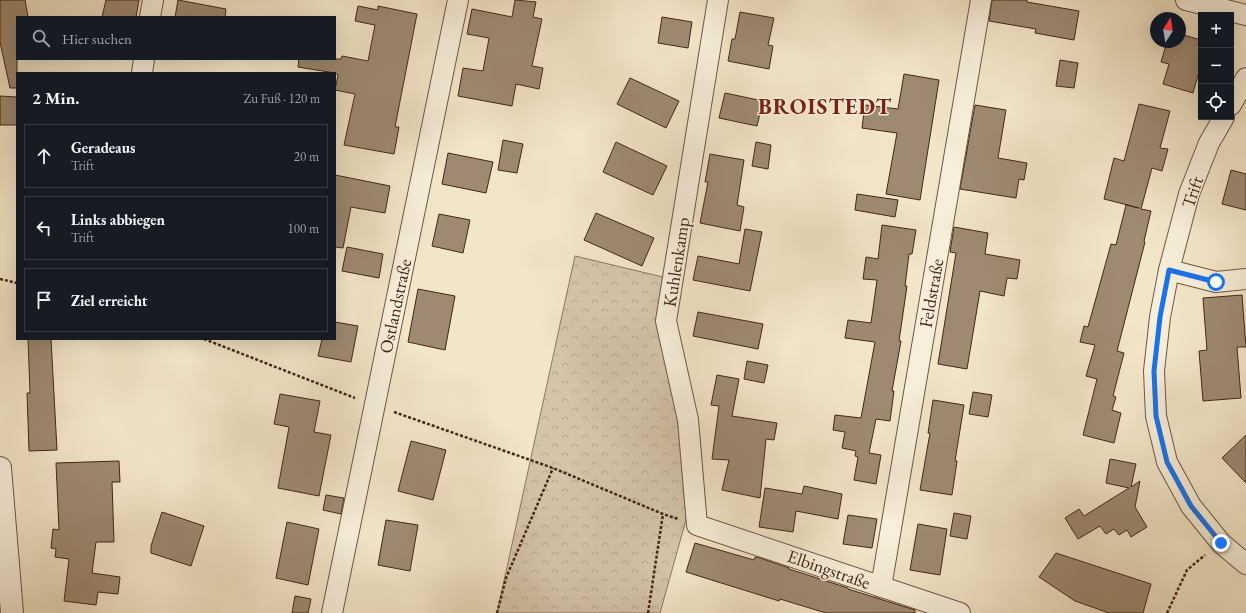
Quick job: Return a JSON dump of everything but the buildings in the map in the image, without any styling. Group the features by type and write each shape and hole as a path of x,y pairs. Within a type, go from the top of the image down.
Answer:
{"street":[{"path":"150,16 153,0"},
{"name":"Ostlandstraße","path":"332,613 458,0"},
{"name":"Kuhlenkamp","path":"697,525 688,420 666,321 718,0"},
{"name":"Feldstraße","path":"881,586 981,0"},
{"path":"1186,0 1246,15"},
{"path":"142,72 144,60"},
{"path":"1234,99 1246,78"},
{"name":"Trift","path":"1222,120 1209,143 1189,194 1169,270 1160,317 1154,371 1156,416 1167,462 1191,506 1221,543 1246,564"},
{"path":"1169,270 1216,282 1246,279"},
{"path":"0,468 5,587 12,613"},
{"name":"Elbingstraße","path":"697,525 960,613"}],"path":[{"path":"0,279 16,284"},
{"path":"207,340 374,406 553,468 663,514 697,525"},
{"path":"497,613 506,578 553,468"},
{"path":"648,613 663,514"},
{"path":"1167,613 1187,570 1221,543"}],"green space":[{"path":"575,256 667,278 677,404 689,509 660,613 497,613"}],"district":[{"name":"BROISTEDT","path":"825,106"}],"route":[{"path":"1216,282 1169,270 1160,317 1154,371 1156,416 1167,462 1191,506 1221,543"}]}
